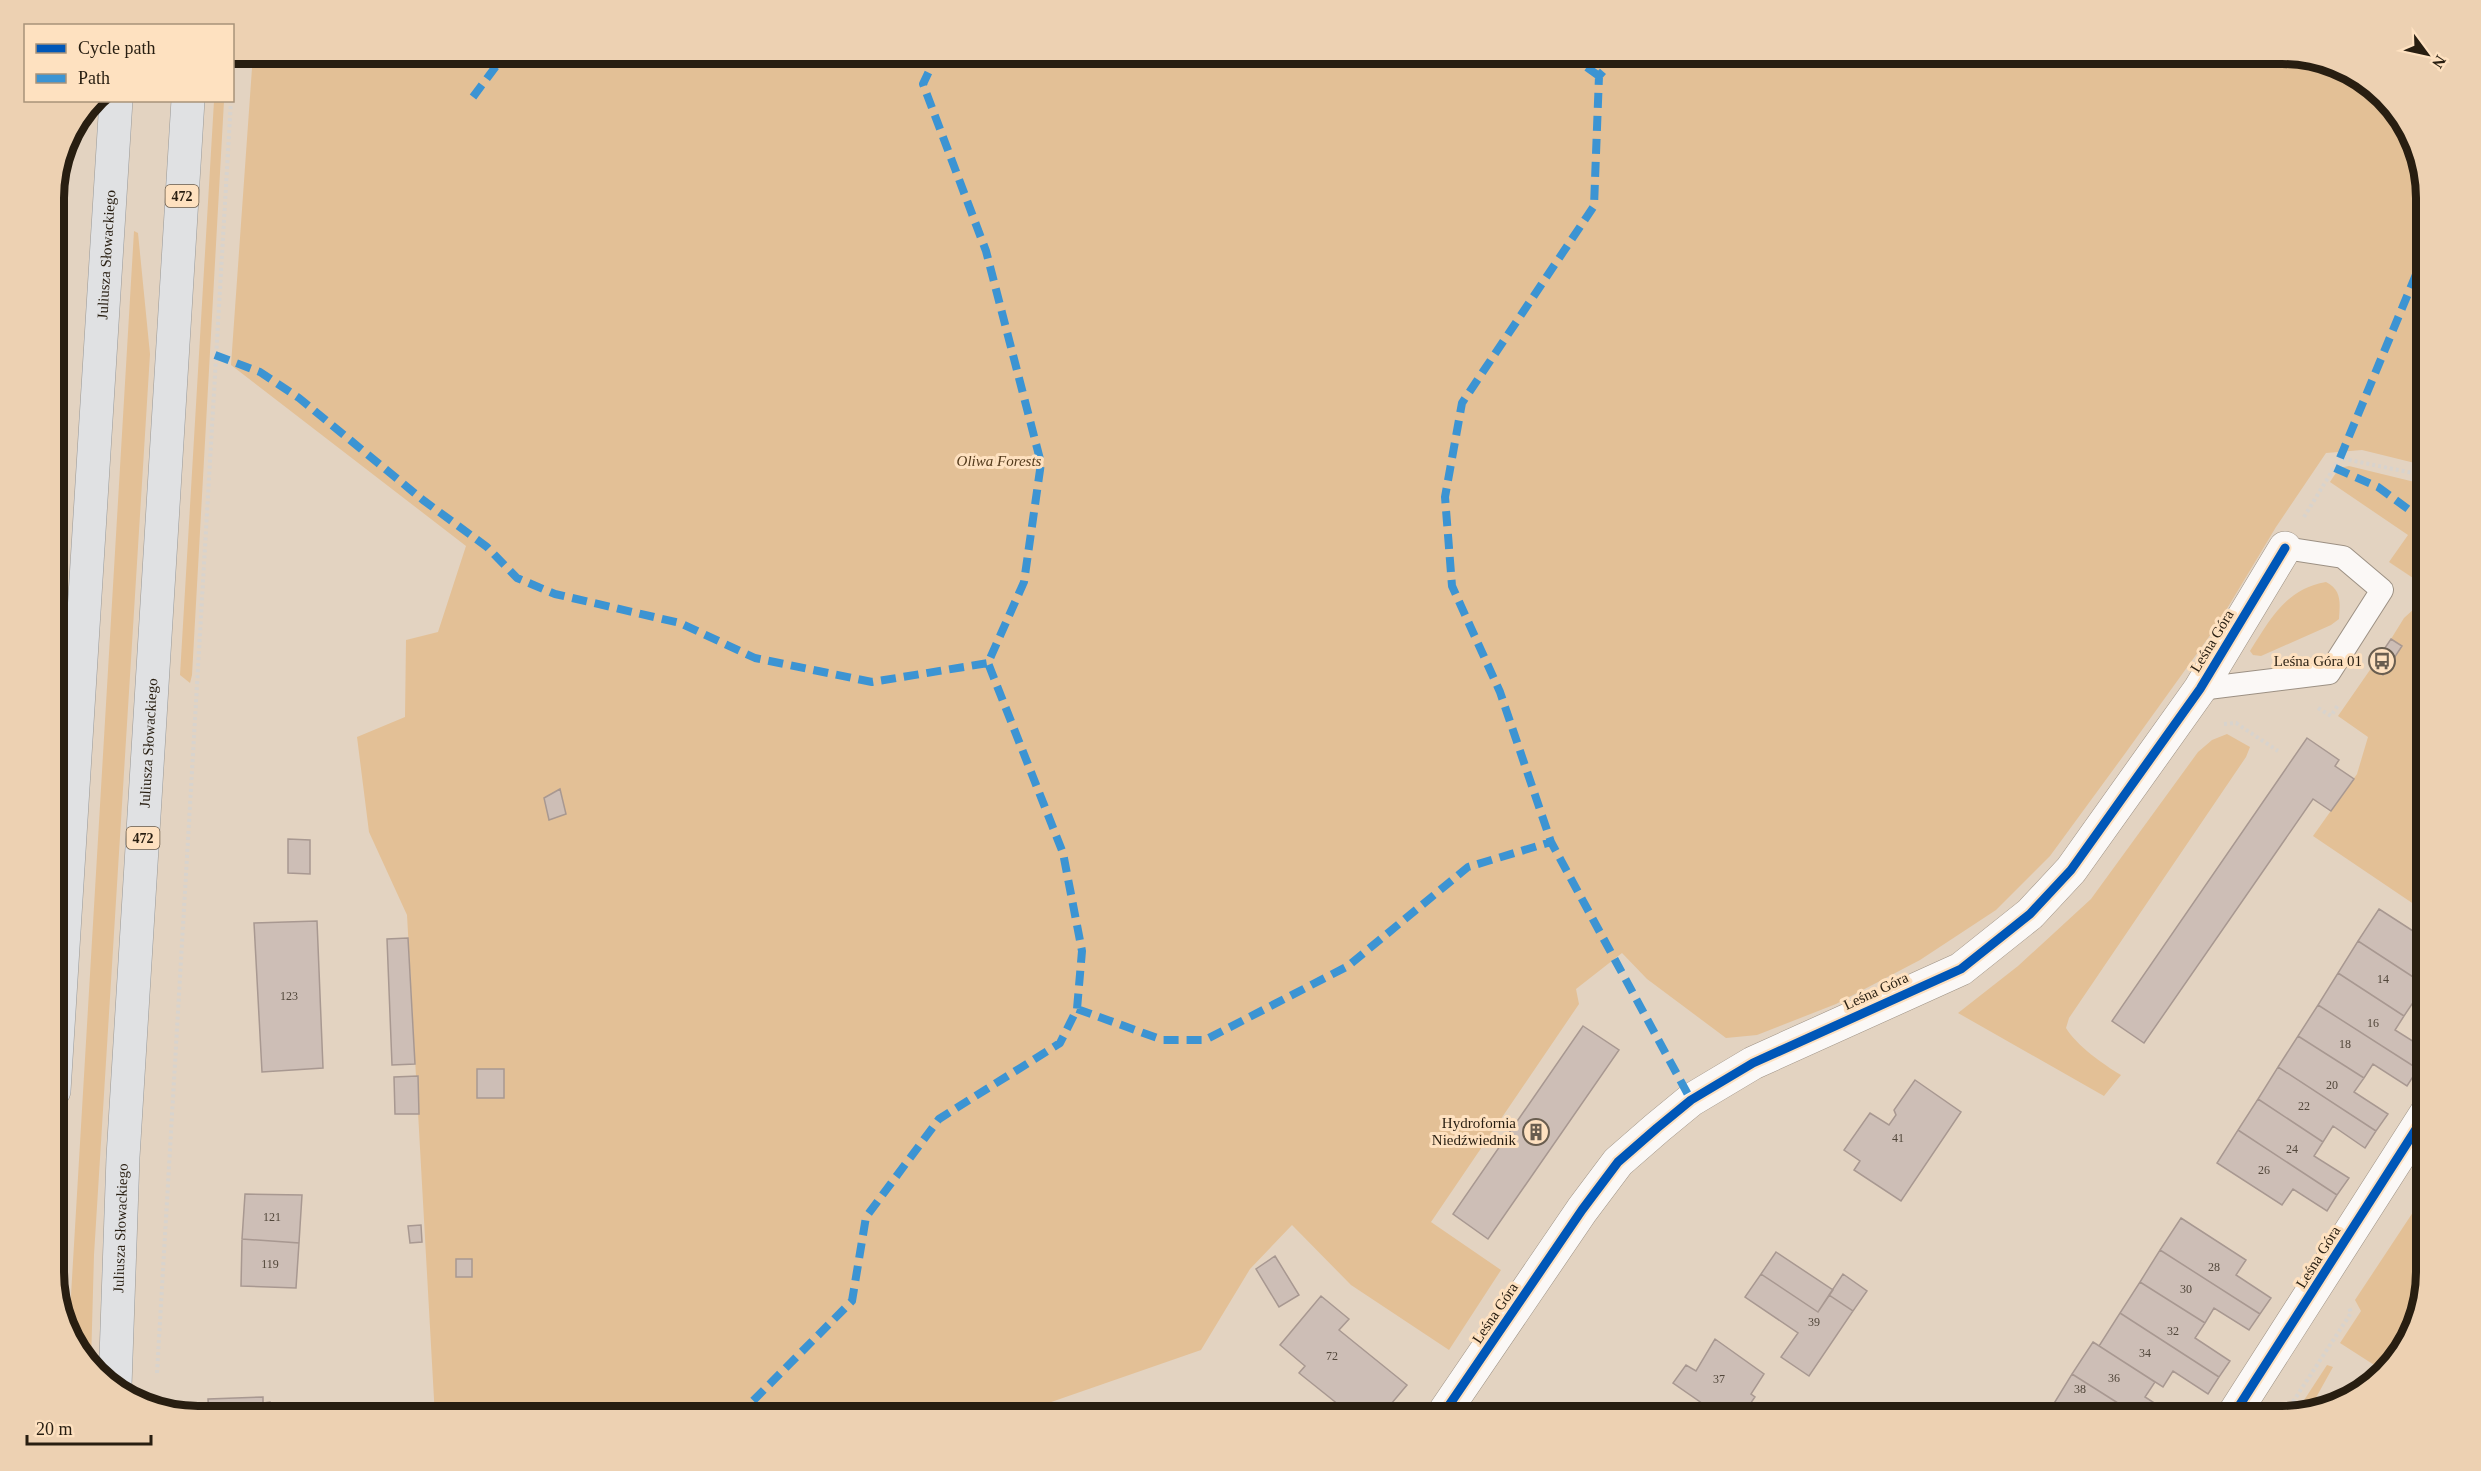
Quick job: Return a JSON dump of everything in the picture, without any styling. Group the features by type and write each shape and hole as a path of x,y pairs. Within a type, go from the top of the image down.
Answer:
{"main road":[{"name":"Juliusza Słowackiego","path":"65,915 116,102"},
{"name":"Juliusza Słowackiego","path":"115,1377 123,1156 188,102"}],"street":[{"name":"Leśna Góra","path":"1448,1406 1582,1210 1618,1162 1691,1100 1754,1064 1961,969 2030,914 2071,870 2200,689 2285,548"},
{"name":"Leśna Góra","path":"2239,1406 2416,1129"}],"lane":[{"path":"2200,689 2329,673 2382,591 2343,557 2285,548"}],"path":[{"path":"156,1380 231,102"},
{"path":"2285,548 2340,458 2416,474"}],"green space":[{"name":"Oliwa Forests","path":"252,64 2282,64 2317,69 2334,75 2364,92 2377,104 2389,117 2406,147 2414,173 2416,190 2416,463 2362,450 2326,453 2276,527 2216,627 2124,755 2050,856 1996,910 1920,960 1836,1004 1757,1035 1726,1038 1647,979 1622,953 1576,989 1579,1004 1431,1222 1501,1270 1449,1350 1351,1285 1292,1225 1250,1269 1201,1350 1040,1406 434,1406 407,915 369,832 357,737 405,717 406,640 438,632 466,546 231,365"},
{"path":"214,102 224,102 190,683 180,675"},
{"path":"134,231 138,233 150,354 94,1255 91,1353 82,1339 70,1310"},
{"path":"2349,466 2416,482 2416,574 2413,578 2389,562 2408,535 2330,482 2339,468"},
{"path":"2326,582 2337,593 2340,602 2339,619 2331,625 2261,656 2253,655 2250,651 2265,627 2290,598 2300,591"},
{"path":"2416,607 2416,906 2313,836 2357,774 2368,737 2338,716 2372,667 2384,674 2401,647 2391,639 2404,618"},
{"path":"2227,734 2250,747 2246,757 2069,1018 2066,1028 2076,1041 2121,1075 2104,1096 1958,1013 2018,966 2091,899 2198,752 2212,740"},
{"path":"2416,1208 2416,1272 2412,1307 2399,1339 2377,1367 2340,1343 2361,1311 2355,1300"},
{"path":"2327,1365 2333,1367 2313,1403 2301,1405"}],"building":[{"path":"2391,639 2402,646 2383,675 2372,667"},
{"path":"2307,738 2339,760 2335,766 2354,779 2331,811 2313,799 2144,1043 2112,1021"},
{"path":"560,789 566,814 549,820 544,798"},
{"path":"288,839 310,840 310,874 288,873"},
{"path":"2379,909 2416,933 2416,979 2358,941"},
{"path":"317,921 323,1068 262,1072 254,923"},
{"path":"408,938 415,1064 392,1065 387,939"},
{"path":"2358,941 2416,979 2416,1002 2414,1001 2404,1016 2338,973"},
{"path":"2338,973 2404,1016 2395,1030 2416,1043 2416,1068 2318,1005"},
{"path":"2318,1005 2416,1068 2416,1072 2407,1086 2373,1064 2364,1078 2298,1036"},
{"name":"Hydrofornia Niedźwiednik","path":"1583,1026 1619,1050 1488,1239 1453,1214"},
{"path":"2298,1036 2364,1078 2354,1092 2388,1114 2376,1131 2278,1067"},
{"path":"2278,1067 2376,1131 2365,1148 2333,1126 2323,1142 2258,1099"},
{"path":"477,1069 504,1069 504,1098 477,1098"},
{"path":"418,1076 419,1114 395,1114 394,1077"},
{"path":"1915,1080 1961,1112 1901,1201 1854,1170 1860,1161 1844,1150 1870,1113 1889,1125 1896,1115 1894,1110"},
{"path":"2258,1099 2323,1142 2314,1156 2349,1178 2337,1195 2238,1130"},
{"path":"2238,1130 2337,1195 2327,1211 2293,1189 2282,1205 2217,1163"},
{"path":"245,1194 302,1195 299,1243 242,1239"},
{"path":"2181,1218 2246,1260 2236,1275 2271,1298 2260,1314 2160,1250"},
{"path":"421,1225 422,1242 410,1243 408,1226"},
{"path":"242,1239 299,1243 296,1288 241,1286"},
{"path":"2160,1250 2260,1314 2249,1330 2214,1308 2205,1323 2140,1282"},
{"path":"1776,1252 1833,1290 1818,1312 1761,1274"},
{"path":"1275,1256 1299,1295 1279,1307 1256,1269"},
{"path":"456,1259 472,1259 472,1277 456,1277"},
{"path":"1761,1274 1818,1312 1829,1295 1853,1311 1809,1376 1781,1357 1798,1333 1745,1297"},
{"path":"1843,1274 1867,1291 1853,1311 1829,1295"},
{"path":"2140,1282 2205,1323 2195,1338 2230,1361 2219,1377 2120,1313"},
{"path":"1321,1296 1349,1319 1339,1330 1407,1385 1389,1406 1340,1406 1299,1373 1305,1366 1280,1345"},
{"path":"2120,1313 2219,1377 2208,1394 2173,1371 2163,1387 2099,1346"},
{"path":"1715,1339 1764,1374 1751,1394 1755,1397 1749,1406 1706,1406 1673,1383 1686,1365 1696,1371"},
{"path":"2093,1342 2155,1382 2145,1397 2159,1406 2123,1406 2072,1374"},
{"path":"2072,1374 2123,1406 2054,1406"},
{"path":"263,1397 263,1403 270,1402 270,1406 208,1406 208,1399"}],"marked path":[{"path":"473,97 498,64"},
{"path":"748,1406 852,1301 866,1217 939,1119 1060,1043 1077,1009 1082,951 1063,853 988,663 1024,582 1041,463 986,251 923,84 932,64"},
{"path":"1582,64 1599,76"},
{"path":"1609,64 1599,76 1594,206 1462,403 1445,497 1452,586 1500,692 1551,842 1691,1100"},
{"path":"2340,458 2416,275"},
{"path":"215,355 260,372 299,398 423,500 487,547 517,578 555,594 680,623 755,658 872,682 988,663"},
{"path":"2335,468 2378,487 2416,515"},
{"path":"1077,1009 1163,1040 1205,1040 1348,966 1468,867 1551,842"}],"cycle path":[{"path":"1448,1406 1582,1210 1618,1162 1657,1128 1691,1100 1753,1063 1961,969 2030,914 2071,870 2200,689 2285,548"},
{"path":"2239,1406 2416,1129"}],"place":[{"name":"Leśna Góra 01","path":"2382,661"},
{"name":"Hydrofornia Niedźwiednik","path":"1536,1132"}]}
